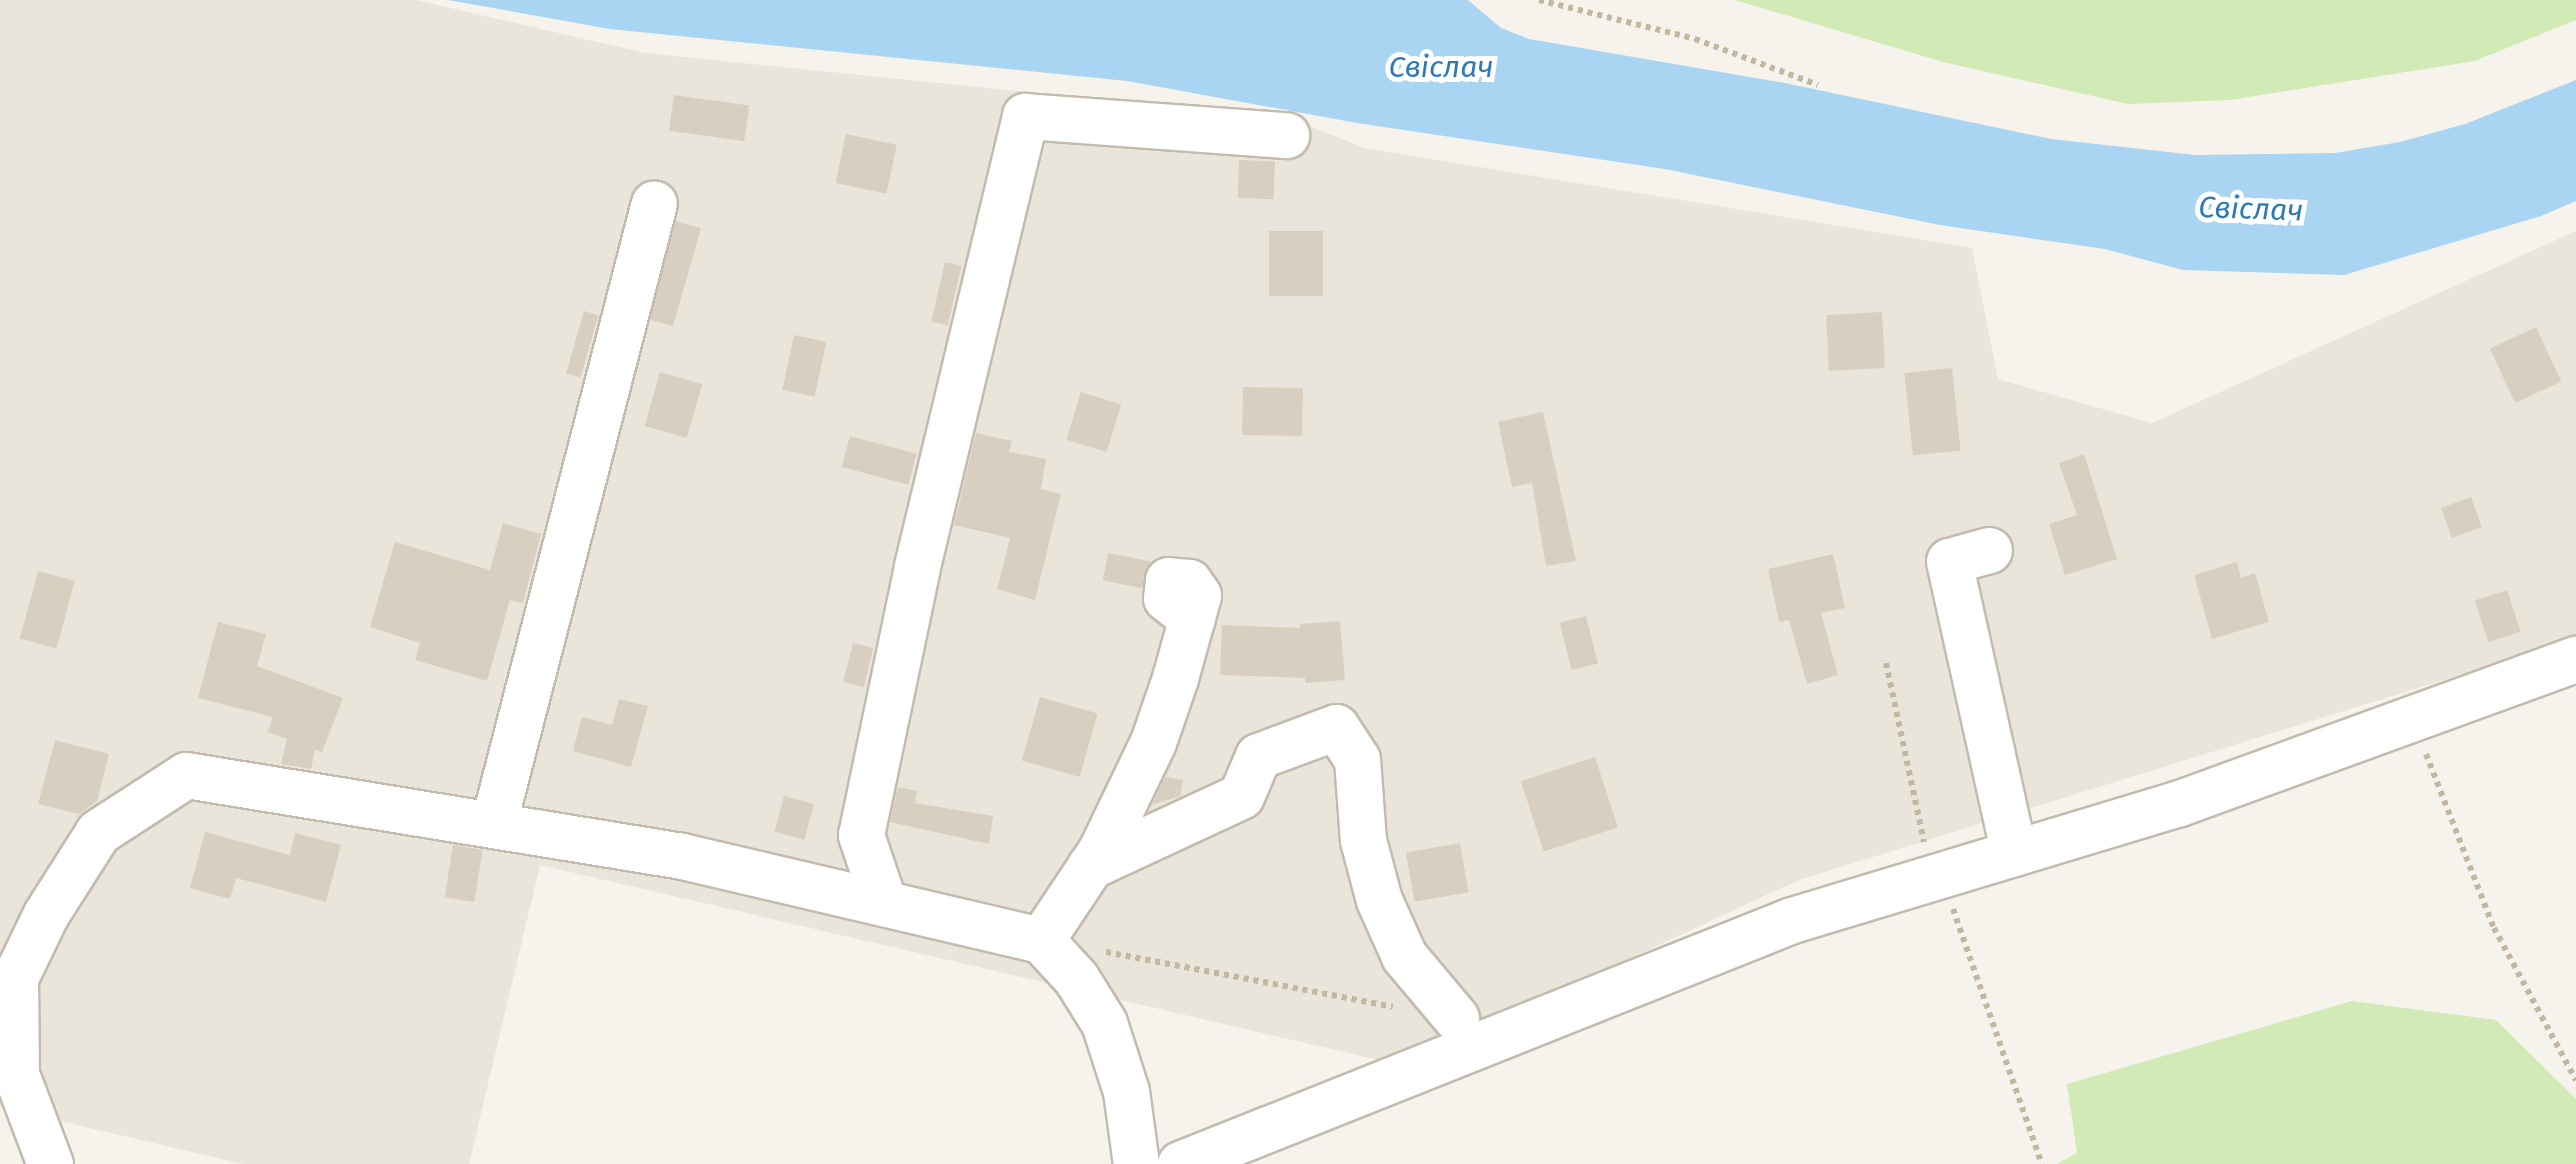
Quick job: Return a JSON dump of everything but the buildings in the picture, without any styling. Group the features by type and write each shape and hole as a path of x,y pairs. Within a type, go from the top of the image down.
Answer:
{"street":[{"path":"884,904 861,835 917,566 1025,116 1286,135"},
{"path":"493,825 654,203"},
{"path":"1989,550 1949,560 2014,853"},
{"path":"1041,940 1090,866 1152,742 1192,618"},
{"path":"1180,1164 1792,920 2176,804 2576,659"},
{"path":"1090,866 1241,796 1258,756 1336,727 1358,759 1363,840 1379,900 1404,956 1456,1018"},
{"path":"50,1164 16,1074 15,978 46,914 98,832 186,775 682,856 1041,940 1076,978 1104,1023 1126,1092 1136,1164"}],"path":[{"path":"1539,0 1696,39 1818,85"},
{"path":"1886,662 1936,877 1968,944 2042,1164"},
{"path":"2412,720 2494,928 2576,1080"},
{"path":"1041,940 1456,1018"}],"shaded area":[{"path":"0,0 416,0 645,53 1292,119 1365,148 1972,248 1998,379 2152,423 2576,231 2576,639 1799,880 1400,1065 540,865 469,1164 243,1164 0,1107"}],"green space":[{"path":"1735,0 2576,0 2576,20 2475,61 2230,100 2128,104 1943,62"},
{"path":"2352,1001 2496,1020 2576,1099 2576,1164 2057,1164 2077,1153 2067,1084"}],"water":[{"name":"Свіслач","path":"448,0 1468,0 1501,28 1529,39 1785,83 2051,139 2195,155 2335,153 2400,142 2465,124 2576,80 2576,201 2541,216 2344,275 2183,270 2105,249 1940,225 1665,169 1357,123 1127,81 610,29"}]}
